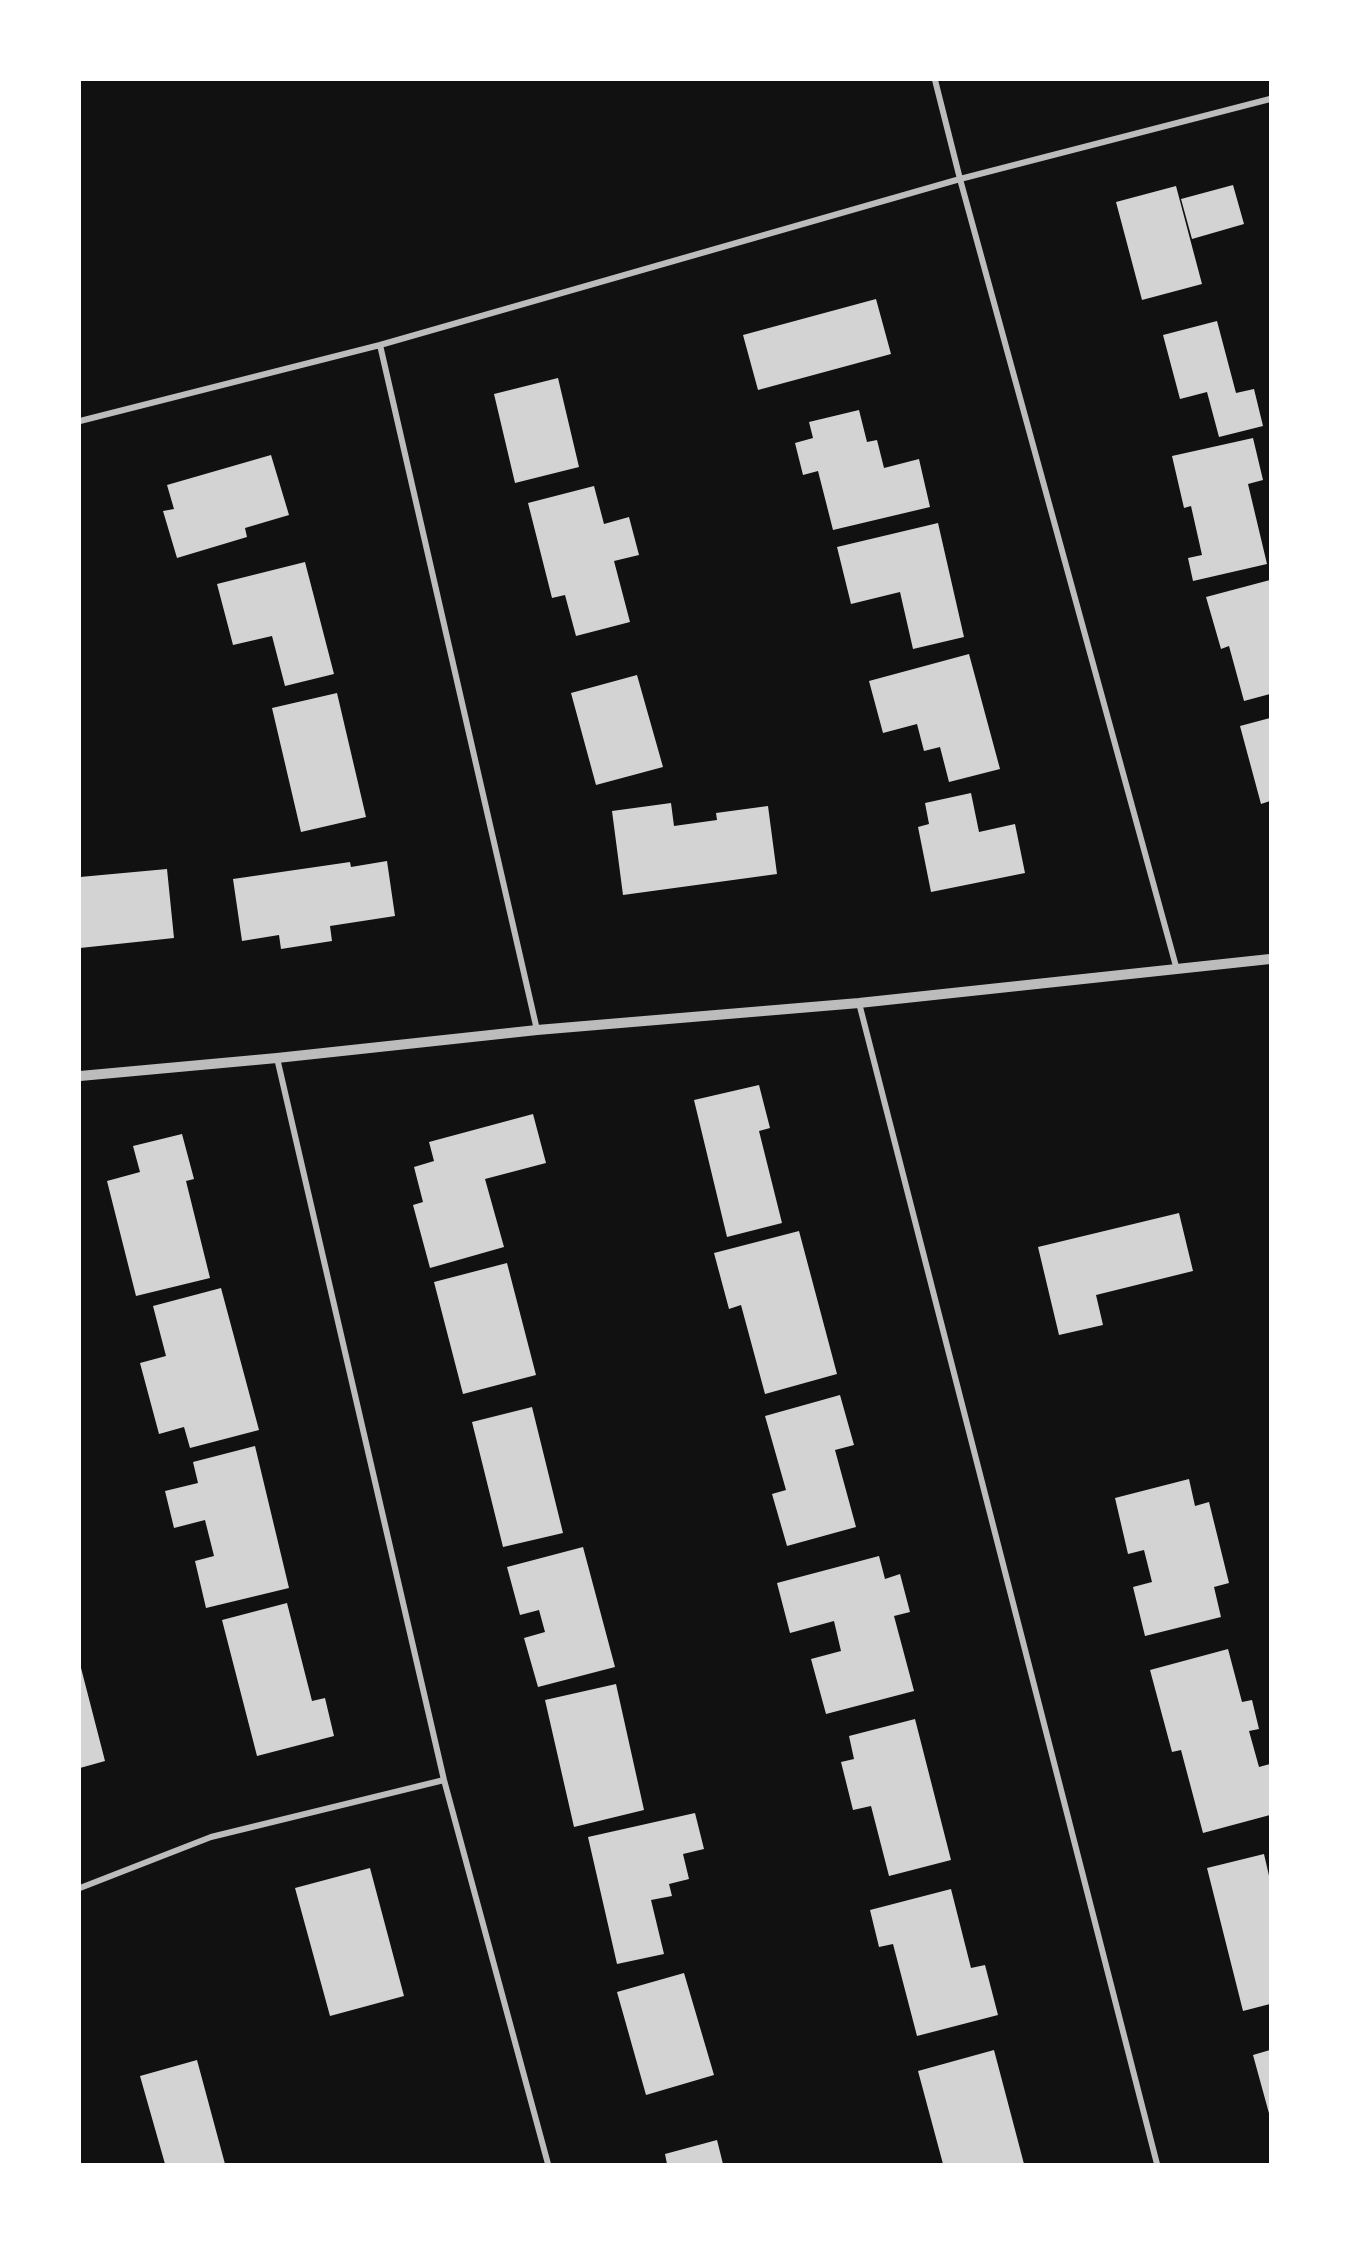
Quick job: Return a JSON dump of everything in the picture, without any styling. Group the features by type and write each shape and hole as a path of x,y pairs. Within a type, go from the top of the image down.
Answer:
{"street":[{"path":"935,80 960,179 1177,970"},
{"path":"80,421 380,345 960,179 1270,99"},
{"path":"380,345 537,1030"},
{"path":"80,1076 277,1058 537,1030 859,1003 1270,959"},
{"path":"859,1003 1156,2164"},
{"path":"277,1058 444,1780 548,2164"},
{"path":"80,1888 211,1837 444,1780"}],"building":[{"path":"1233,185 1244,224 1192,239 1181,199"},
{"path":"1176,186 1202,284 1142,300 1116,202"},
{"path":"876,299 891,354 758,390 743,335"},
{"path":"1217,321 1236,393 1254,389 1263,426 1219,437 1207,392 1180,399 1163,335"},
{"path":"558,378 579,467 515,483 494,394"},
{"path":"859,410 867,442 877,440 884,468 919,459 930,507 833,530 818,471 803,475 795,443 813,438 809,422"},
{"path":"1253,438 1263,480 1248,484 1267,564 1193,581 1188,558 1202,555 1191,506 1184,508 1172,456"},
{"path":"271,455 289,515 245,528 247,537 177,558 163,511 174,509 167,485"},
{"path":"594,486 604,524 629,517 639,555 614,561 630,622 576,636 565,595 552,598 528,503"},
{"path":"938,523 964,637 913,649 900,592 851,604 837,547"},
{"path":"305,562 334,674 285,686 272,636 233,645 217,584"},
{"path":"1270,580 1270,694 1244,701 1229,646 1221,649 1206,597"},
{"path":"969,654 1000,769 949,782 940,747 924,751 917,724 883,733 869,681"},
{"path":"637,675 663,767 596,785 571,693"},
{"path":"337,693 366,817 301,832 272,708"},
{"path":"1270,718 1270,801 1261,804 1240,726"},
{"path":"971,793 979,832 1015,824 1025,873 931,892 918,827 929,824 925,803"},
{"path":"671,803 674,826 717,820 716,813 768,806 777,874 623,895 612,811"},
{"path":"387,861 395,916 330,926 332,941 281,949 279,935 242,941 233,879 350,862 351,867"},
{"path":"167,869 174,938 80,948 80,877"},
{"path":"759,1085 770,1128 759,1131 782,1223 727,1237 694,1100"},
{"path":"533,1114 546,1163 485,1179 504,1247 430,1268 413,1205 423,1202 414,1167 434,1161 429,1142"},
{"path":"182,1134 194,1179 186,1181 210,1278 136,1296 107,1181 140,1172 133,1146"},
{"path":"1179,1213 1193,1271 1096,1295 1103,1325 1059,1335 1038,1247"},
{"path":"799,1231 837,1374 765,1394 741,1305 729,1309 714,1253"},
{"path":"507,1263 536,1375 463,1394 434,1282"},
{"path":"221,1288 259,1430 190,1448 184,1427 159,1434 140,1363 166,1356 153,1306"},
{"path":"840,1395 854,1445 835,1450 856,1527 787,1546 772,1494 786,1490 765,1416"},
{"path":"532,1407 563,1533 503,1547 472,1422"},
{"path":"255,1446 289,1588 206,1608 195,1561 214,1556 205,1520 174,1528 165,1491 198,1483 193,1462"},
{"path":"1189,1479 1195,1506 1209,1502 1229,1583 1214,1587 1221,1617 1145,1636 1133,1587 1152,1582 1144,1550 1128,1554 1115,1498"},
{"path":"583,1547 615,1667 538,1687 524,1638 545,1632 539,1610 520,1615 507,1567"},
{"path":"879,1556 885,1579 900,1574 910,1612 894,1616 914,1691 826,1714 811,1659 841,1651 834,1621 790,1633 777,1583"},
{"path":"287,1603 312,1701 325,1698 334,1736 257,1756 222,1620"},
{"path":"1228,1649 1242,1702 1252,1700 1259,1729 1249,1731 1259,1767 1270,1764 1270,1815 1203,1833 1181,1750 1172,1752 1150,1670"},
{"path":"80,1664 105,1761 80,1768"},
{"path":"616,1684 644,1810 574,1827 545,1700"},
{"path":"915,1719 951,1860 889,1876 871,1806 853,1810 841,1762 854,1759 849,1736"},
{"path":"695,1813 704,1849 683,1854 689,1879 669,1884 672,1896 651,1900 664,1954 617,1964 588,1837"},
{"path":"1264,1854 1270,1880 1270,2004 1243,2011 1207,1868"},
{"path":"370,1868 404,1996 330,2016 295,1888"},
{"path":"951,1889 971,1968 985,1965 998,2015 917,2036 893,1944 879,1947 870,1910"},
{"path":"684,1973 714,2075 646,2095 617,1992"},
{"path":"994,2050 1024,2164 943,2164 918,2071"},
{"path":"1270,2050 1270,2117 1253,2055"},
{"path":"197,2060 225,2164 165,2164 140,2076"},
{"path":"717,2140 723,2164 667,2164 665,2154"}]}
